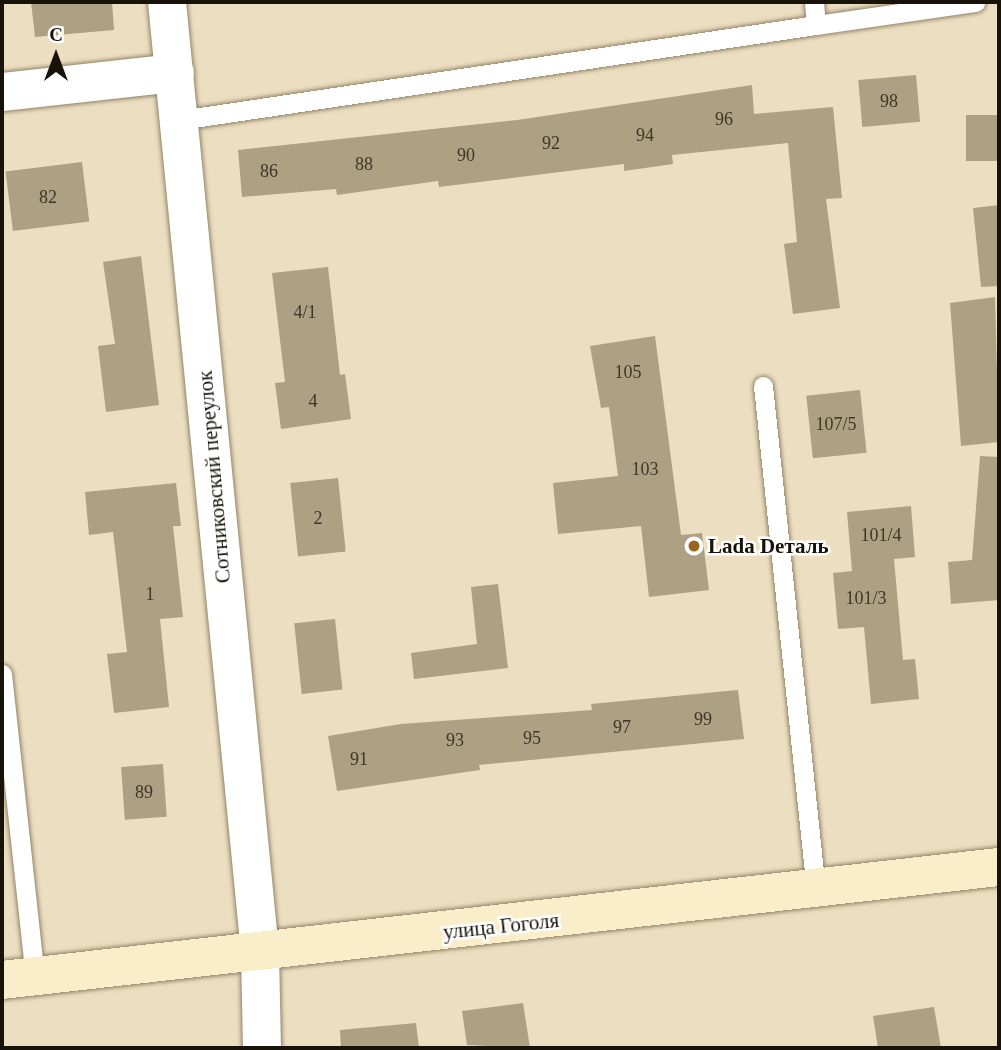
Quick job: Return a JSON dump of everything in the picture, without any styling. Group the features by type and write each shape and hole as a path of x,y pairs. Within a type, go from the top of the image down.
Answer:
{"main road":[{"name":"улица Гоголя","path":"18,978 816,891 999,867"}],"street":[{"name":"Сотниковский переулок","path":"167,2 260,953 262,1048"},
{"path":"2,92 175,72"}],"lane":[{"path":"814,2 816,25"},
{"path":"180,120 975,2"},
{"path":"763,386 816,891"},
{"path":"2,674 18,978"}],"building":[{"path":"31,2 112,2 114,30 35,37"},
{"path":"916,75 920,122 862,127 858,80"},
{"path":"752,85 754,114 833,107 842,198 826,199 840,308 793,314 784,244 797,242 788,143 672,155 673,164 624,171 624,164 439,187 438,181 337,195 336,189 242,197 238,150 517,120"},
{"path":"966,115 999,115 999,161 966,161"},
{"path":"82,162 89,222 13,231 6,171"},
{"path":"999,205 999,286 981,287 973,208"},
{"path":"141,256 159,405 106,412 98,346 115,344 103,262"},
{"path":"328,267 340,375 345,374 351,419 281,429 275,383 285,382 272,273"},
{"path":"995,297 999,442 961,446 950,303"},
{"path":"655,336 681,535 702,533 709,590 649,597 641,526 558,534 553,483 618,476 609,407 601,408 590,346"},
{"path":"860,390 867,453 813,458 806,396"},
{"path":"980,456 999,457 999,600 951,604 948,562 972,560"},
{"path":"338,478 346,552 298,557 290,483"},
{"path":"176,483 181,526 173,526 183,617 160,619 169,707 114,713 107,654 127,652 113,532 89,535 85,492"},
{"path":"911,506 915,557 894,559 903,660 915,659 919,699 871,704 864,627 838,629 833,573 852,571 847,512"},
{"path":"498,584 508,668 414,679 411,653 477,644 471,587"},
{"path":"335,619 342,690 302,694 294,623"},
{"path":"738,690 744,739 479,765 480,770 337,791 328,736 401,724 592,710 591,704"},
{"path":"163,764 167,817 125,820 121,767"},
{"path":"523,1003 530,1048 467,1045 462,1011"},
{"path":"934,1007 941,1048 878,1048 873,1016"},
{"path":"416,1023 419,1048 341,1048 340,1030"}],"place":[{"name":"Lada Dеталь","path":"694,546"}]}
